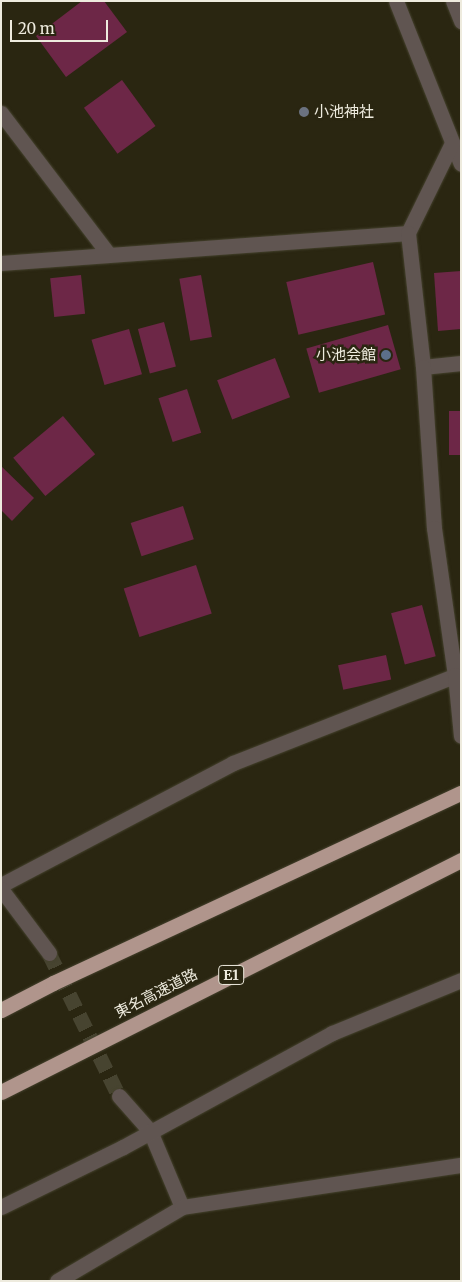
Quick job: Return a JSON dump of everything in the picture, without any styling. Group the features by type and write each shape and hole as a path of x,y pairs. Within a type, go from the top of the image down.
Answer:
{"highway":[{"path":"1,1010 53,983 461,793"},
{"name":"東名高速道路","path":"1,1092 461,860"}],"street":[{"path":"396,1 461,164"},
{"path":"453,1 461,21"},
{"path":"1,114 109,255"},
{"path":"452,144 408,233 423,367 434,528 458,674 461,736"},
{"path":"1,263 408,233"},
{"path":"423,367 461,363"},
{"path":"1,885 233,763 458,674"},
{"path":"1,889 49,953"},
{"path":"1,1207 150,1131 332,1033 461,980"},
{"path":"119,1096 150,1131 182,1207"},
{"path":"57,1281 182,1207 461,1165"}],"building":[{"path":"82,1 104,1 127,32 66,77 36,36"},
{"path":"122,80 156,126 117,154 84,108"},
{"path":"373,262 385,315 298,335 286,282"},
{"path":"461,271 461,329 438,331 434,273"},
{"path":"81,275 85,314 54,317 50,278"},
{"path":"201,275 212,337 190,341 179,279"},
{"path":"164,322 176,366 150,373 138,329"},
{"path":"388,325 401,369 319,393 306,348"},
{"path":"129,329 142,374 104,385 92,340"},
{"path":"275,358 290,397 232,419 217,380"},
{"path":"187,389 201,433 173,442 158,398"},
{"path":"449,411 461,411 461,455 449,455"},
{"path":"63,416 95,454 45,496 13,458"},
{"path":"1,466 34,498 12,521 1,510"},
{"path":"183,506 194,539 142,556 131,523"},
{"path":"196,565 212,614 139,637 124,588"},
{"path":"422,605 436,656 405,664 391,613"},
{"path":"386,655 391,679 343,690 338,665"}],"tunnel":[{"path":"49,953 119,1096"}],"place":[{"name":"小池神社","path":"304,112"},
{"name":"小池会館","path":"386,355"}]}
